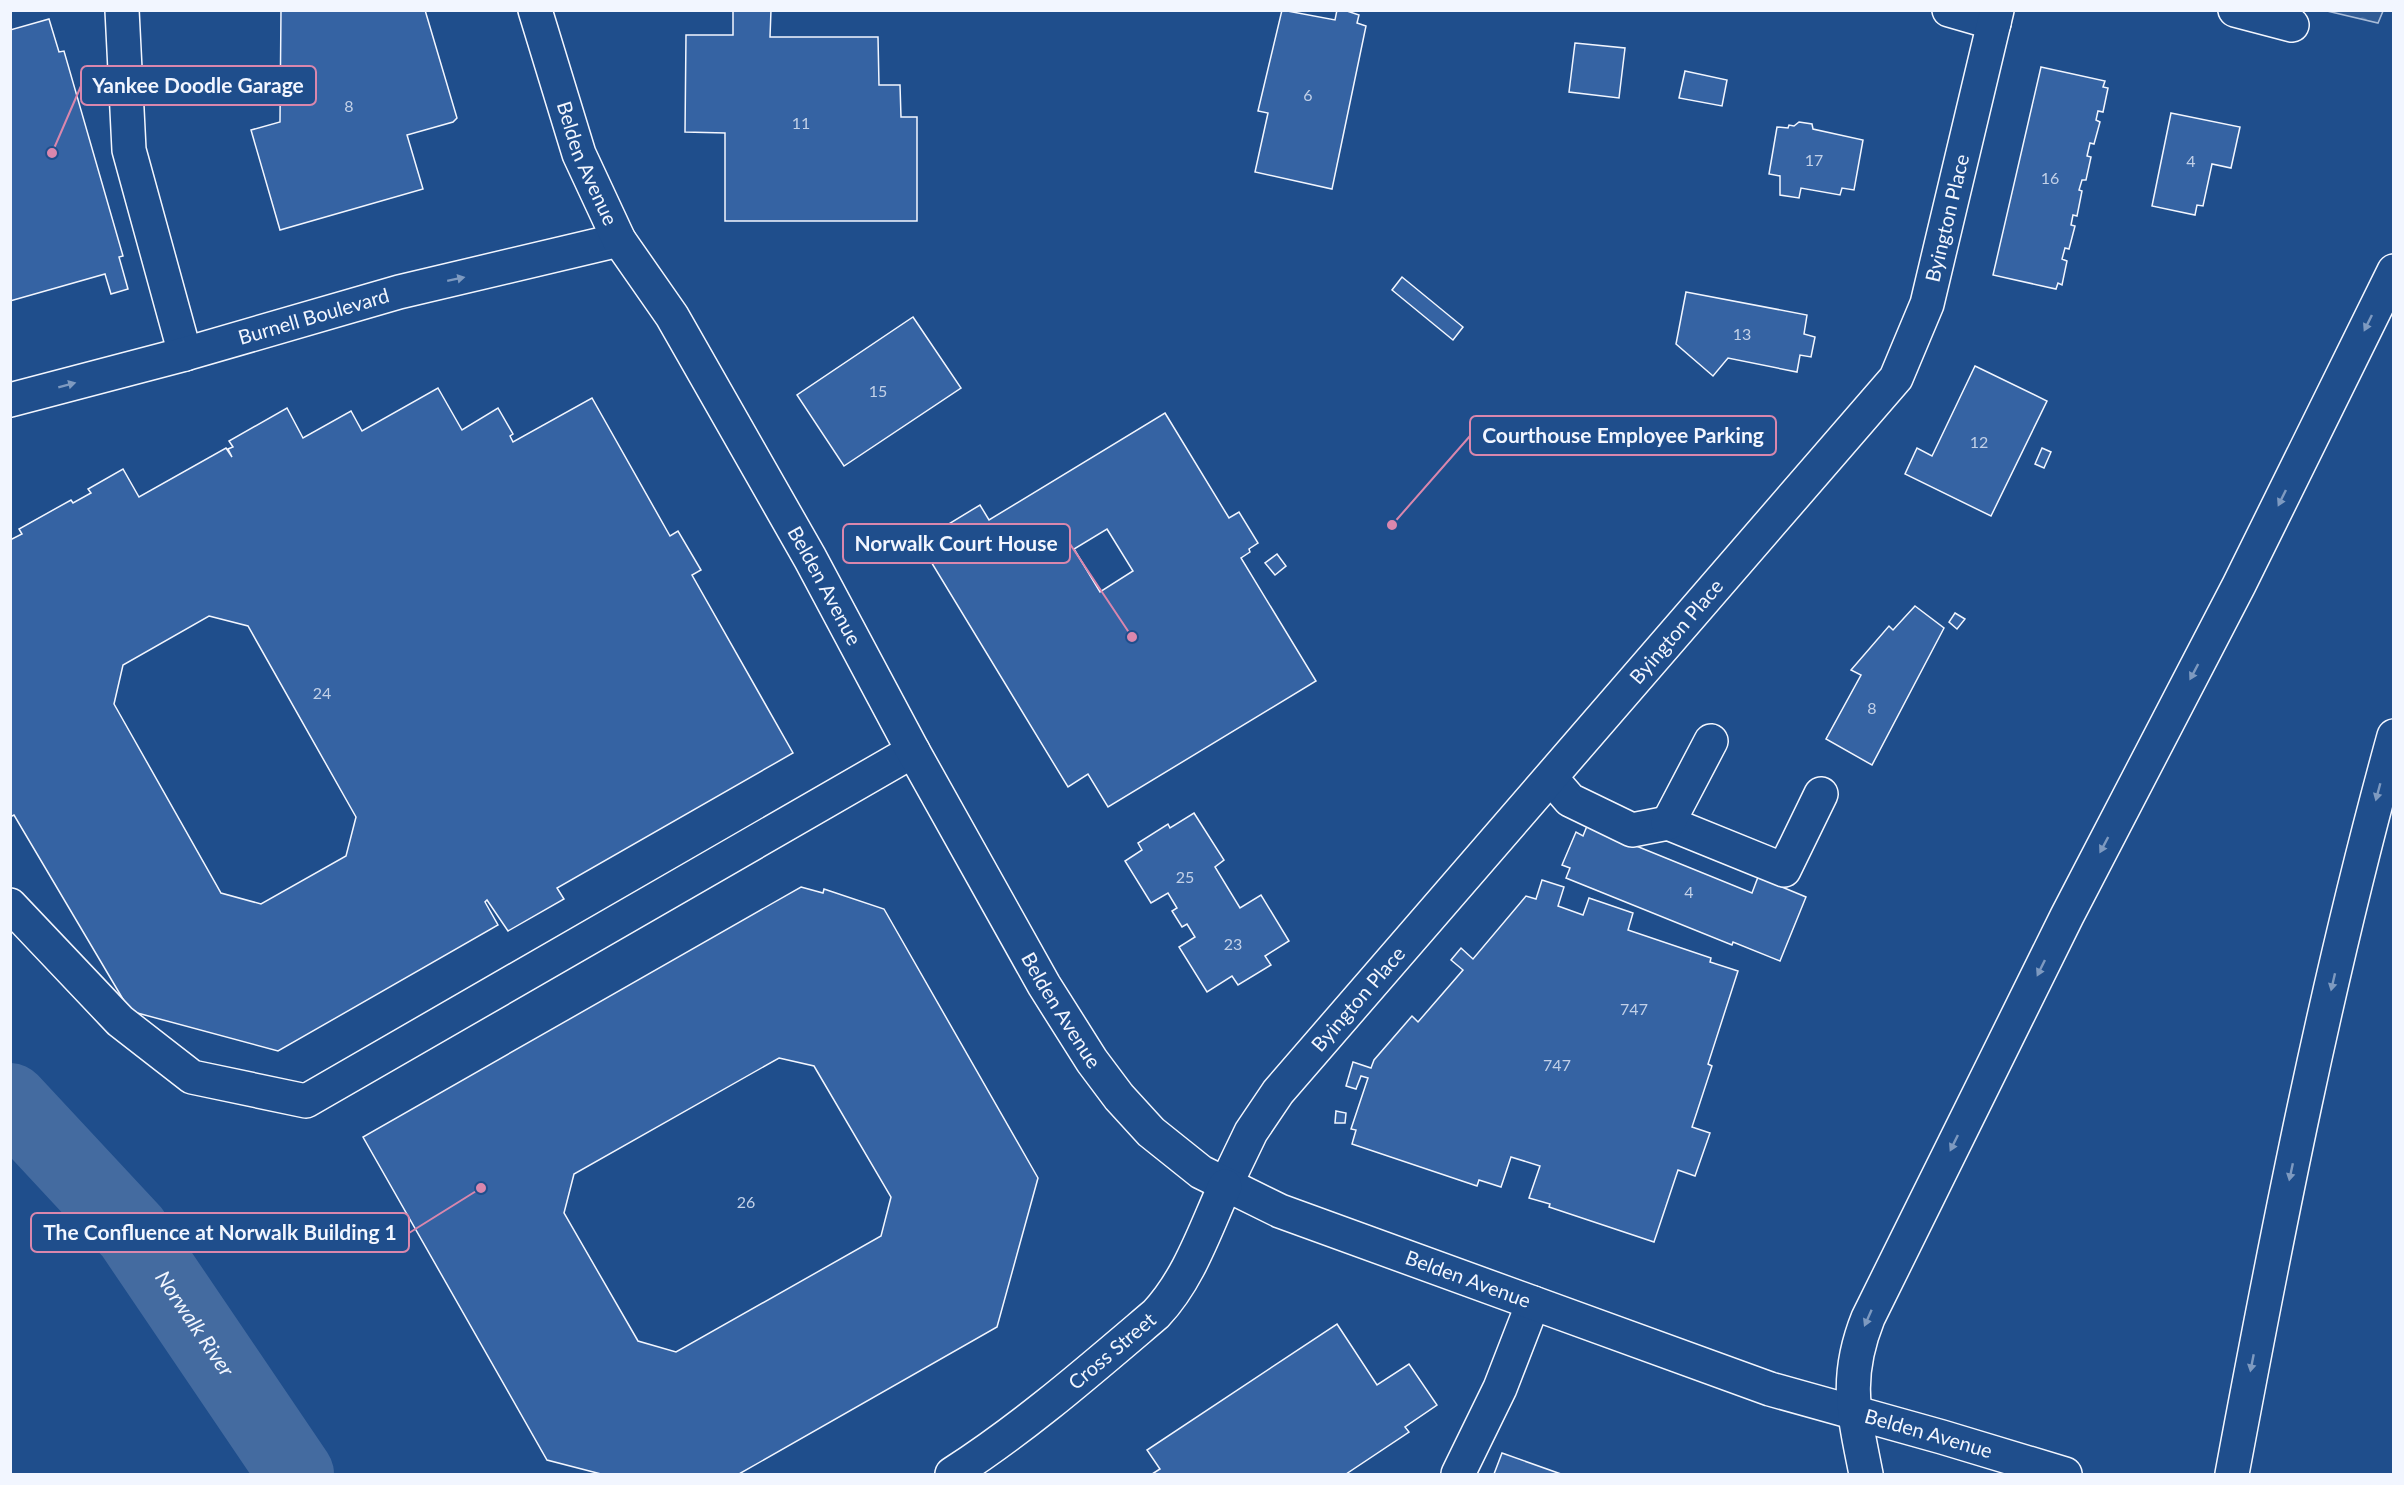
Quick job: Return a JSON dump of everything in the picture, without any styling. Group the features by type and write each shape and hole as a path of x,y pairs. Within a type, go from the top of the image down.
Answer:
{"main road":[{"path":"123,10 129,150 185,354"},
{"name":"Belden Avenue","path":"535,10 579,154 619,240 672,316 709,380 840,611 913,751 1044,985 1092,1061 1119,1097 1151,1132 1201,1172 1225,1186 1280,1211 1770,1389 2065,1474"},
{"path":"1949,10 1995,17"},
{"path":"2235,10 2292,24"},
{"name":"Byington Place","path":"1225,1186 1251,1132 1278,1092 1896,378 1927,304 1995,17"},
{"name":"Burnell Boulevard","path":"10,400 185,354 399,292 619,240"},
{"path":"1866,1474 1854,1414 1853,1360 1868,1318 2067,916 2239,585 2394,271"},
{"path":"2232,1472 2309,1087 2376,797 2394,736"},
{"path":"1668,822 1711,741"},
{"path":"10,905 120,1021 192,1077 306,1101 913,751"},
{"path":"1551,778 1570,800 1632,830 1668,822 1784,870 1821,794"},
{"name":"Cross Street","path":"952,1474 1037,1415 1156,1314 1167,1302 1185,1274 1225,1186"},
{"path":"1458,1474 1500,1388 1533,1303"}],"green space":[{"path":"2383,10 2378,23 2327,11"}],"building":[{"path":"281,10 425,10 457,118 453,122 407,135 423,189 280,230 251,130 280,122"},
{"path":"733,10 771,10 770,37 878,37 879,85 900,85 901,117 917,117 917,221 725,221 725,133 685,132 686,35 733,35"},
{"path":"1282,10 1335,20 1337,10 1344,10 1359,15 1357,23 1366,26 1332,189 1255,172 1268,113 1258,111"},
{"path":"49,19 59,52 64,51 123,256 119,257 128,289 111,294 105,274 10,301 10,30"},
{"path":"1575,43 1625,48 1619,98 1569,92"},
{"path":"2041,67 2105,81 2103,87 2108,88 2103,112 2098,111 2096,120 2100,122 2094,144 2090,143 2087,156 2091,157 2086,180 2082,180 2079,190 2082,191 2077,216 2073,215 2071,225 2075,226 2069,249 2065,248 2062,259 2067,261 2062,285 2058,283 2056,289 1993,275"},
{"path":"1685,71 1727,80 1722,106 1679,98"},
{"path":"2171,113 2240,127 2231,168 2212,164 2203,206 2197,205 2195,215 2152,206"},
{"path":"1799,122 1812,124 1813,129 1863,140 1854,190 1842,188 1840,195 1801,188 1799,198 1780,195 1780,176 1769,174 1777,127 1788,128 1789,125 1794,126"},
{"path":"1402,277 1463,327 1453,340 1392,290"},
{"path":"1686,292 1807,315 1804,334 1815,337 1811,357 1800,355 1797,372 1728,358 1713,376 1676,344"},
{"path":"913,317 961,388 844,466 797,395"},
{"path":"1975,366 2047,401 1991,516 1905,474 1917,448 1932,456"},
{"path":"438,388 462,430 498,408 513,434 510,436 513,442 592,398 670,536 678,531 701,570 692,575 793,753 557,888 564,899 508,931 487,900 485,902 498,925 278,1051 130,1011 14,815 10,817 10,540 22,534 19,529 71,500 73,503 91,493 88,489 123,469 139,497 226,448 232,457 228,449 233,447 229,441 287,408 303,438 351,411 362,431","holes":["209,616 248,626 356,817 346,856 261,904 221,893 114,704 123,665"]},
{"path":"1165,413 1229,518 1239,512 1258,543 1241,558 1316,681 1108,807 1088,774 1068,787 919,542 980,505 989,520","holes":["1107,529 1133,571 1100,592 1074,549"]},
{"path":"2042,448 2051,452 2044,468 2035,464"},
{"path":"1277,554 1286,566 1275,575 1265,563"},
{"path":"1915,606 1944,628 1872,765 1826,739 1861,675 1851,670 1889,626 1893,630"},
{"path":"1955,613 1965,619 1957,629 1949,622"},
{"path":"1194,813 1224,860 1215,867 1240,908 1261,895 1289,941 1265,956 1271,965 1238,985 1232,976 1207,992 1179,947 1195,937 1187,924 1182,927 1172,911 1177,908 1168,893 1151,903 1125,861 1142,850 1138,843 1168,824 1170,828"},
{"path":"1587,826 1752,893 1758,877 1806,897 1780,961 1733,942 1732,945 1566,878 1570,868 1562,865 1576,832 1583,836"},
{"path":"1542,880 1564,887 1558,906 1583,915 1589,898 1633,913 1628,930 1711,958 1710,962 1738,971 1708,1064 1712,1066 1692,1127 1710,1133 1695,1176 1678,1170 1654,1242 1549,1207 1550,1204 1529,1198 1540,1166 1511,1157 1501,1187 1479,1180 1477,1186 1352,1144 1356,1130 1351,1129 1368,1078 1361,1076 1356,1089 1346,1086 1353,1062 1371,1068 1374,1060 1412,1016 1418,1022 1463,970 1451,960 1461,948 1473,959 1526,896 1536,899"},
{"path":"801,887 823,893 824,889 884,909 1038,1178 997,1327 739,1474 601,1474 547,1460 363,1137","holes":["779,1058 814,1066 891,1197 881,1236 676,1352 638,1341 564,1213 574,1174"]},
{"path":"1336,1111 1346,1113 1345,1123 1335,1123"},
{"path":"1337,1324 1377,1385 1409,1364 1437,1405 1405,1427 1409,1432 1346,1474 1152,1474 1160,1469 1147,1450"},
{"path":"1502,1453 1561,1474 1494,1474"}],"waterway":[{"name":"Norwalk River","path":"10,1101 132,1232 296,1474"}],"place":[{"name":"Yankee Doodle Garage","path":"52,153"},
{"name":"Courthouse Employee Parking","path":"1392,525"},
{"name":"Norwalk Court House","path":"1132,637"},
{"name":"The Confluence at Norwalk Building 1","path":"481,1188"}]}
